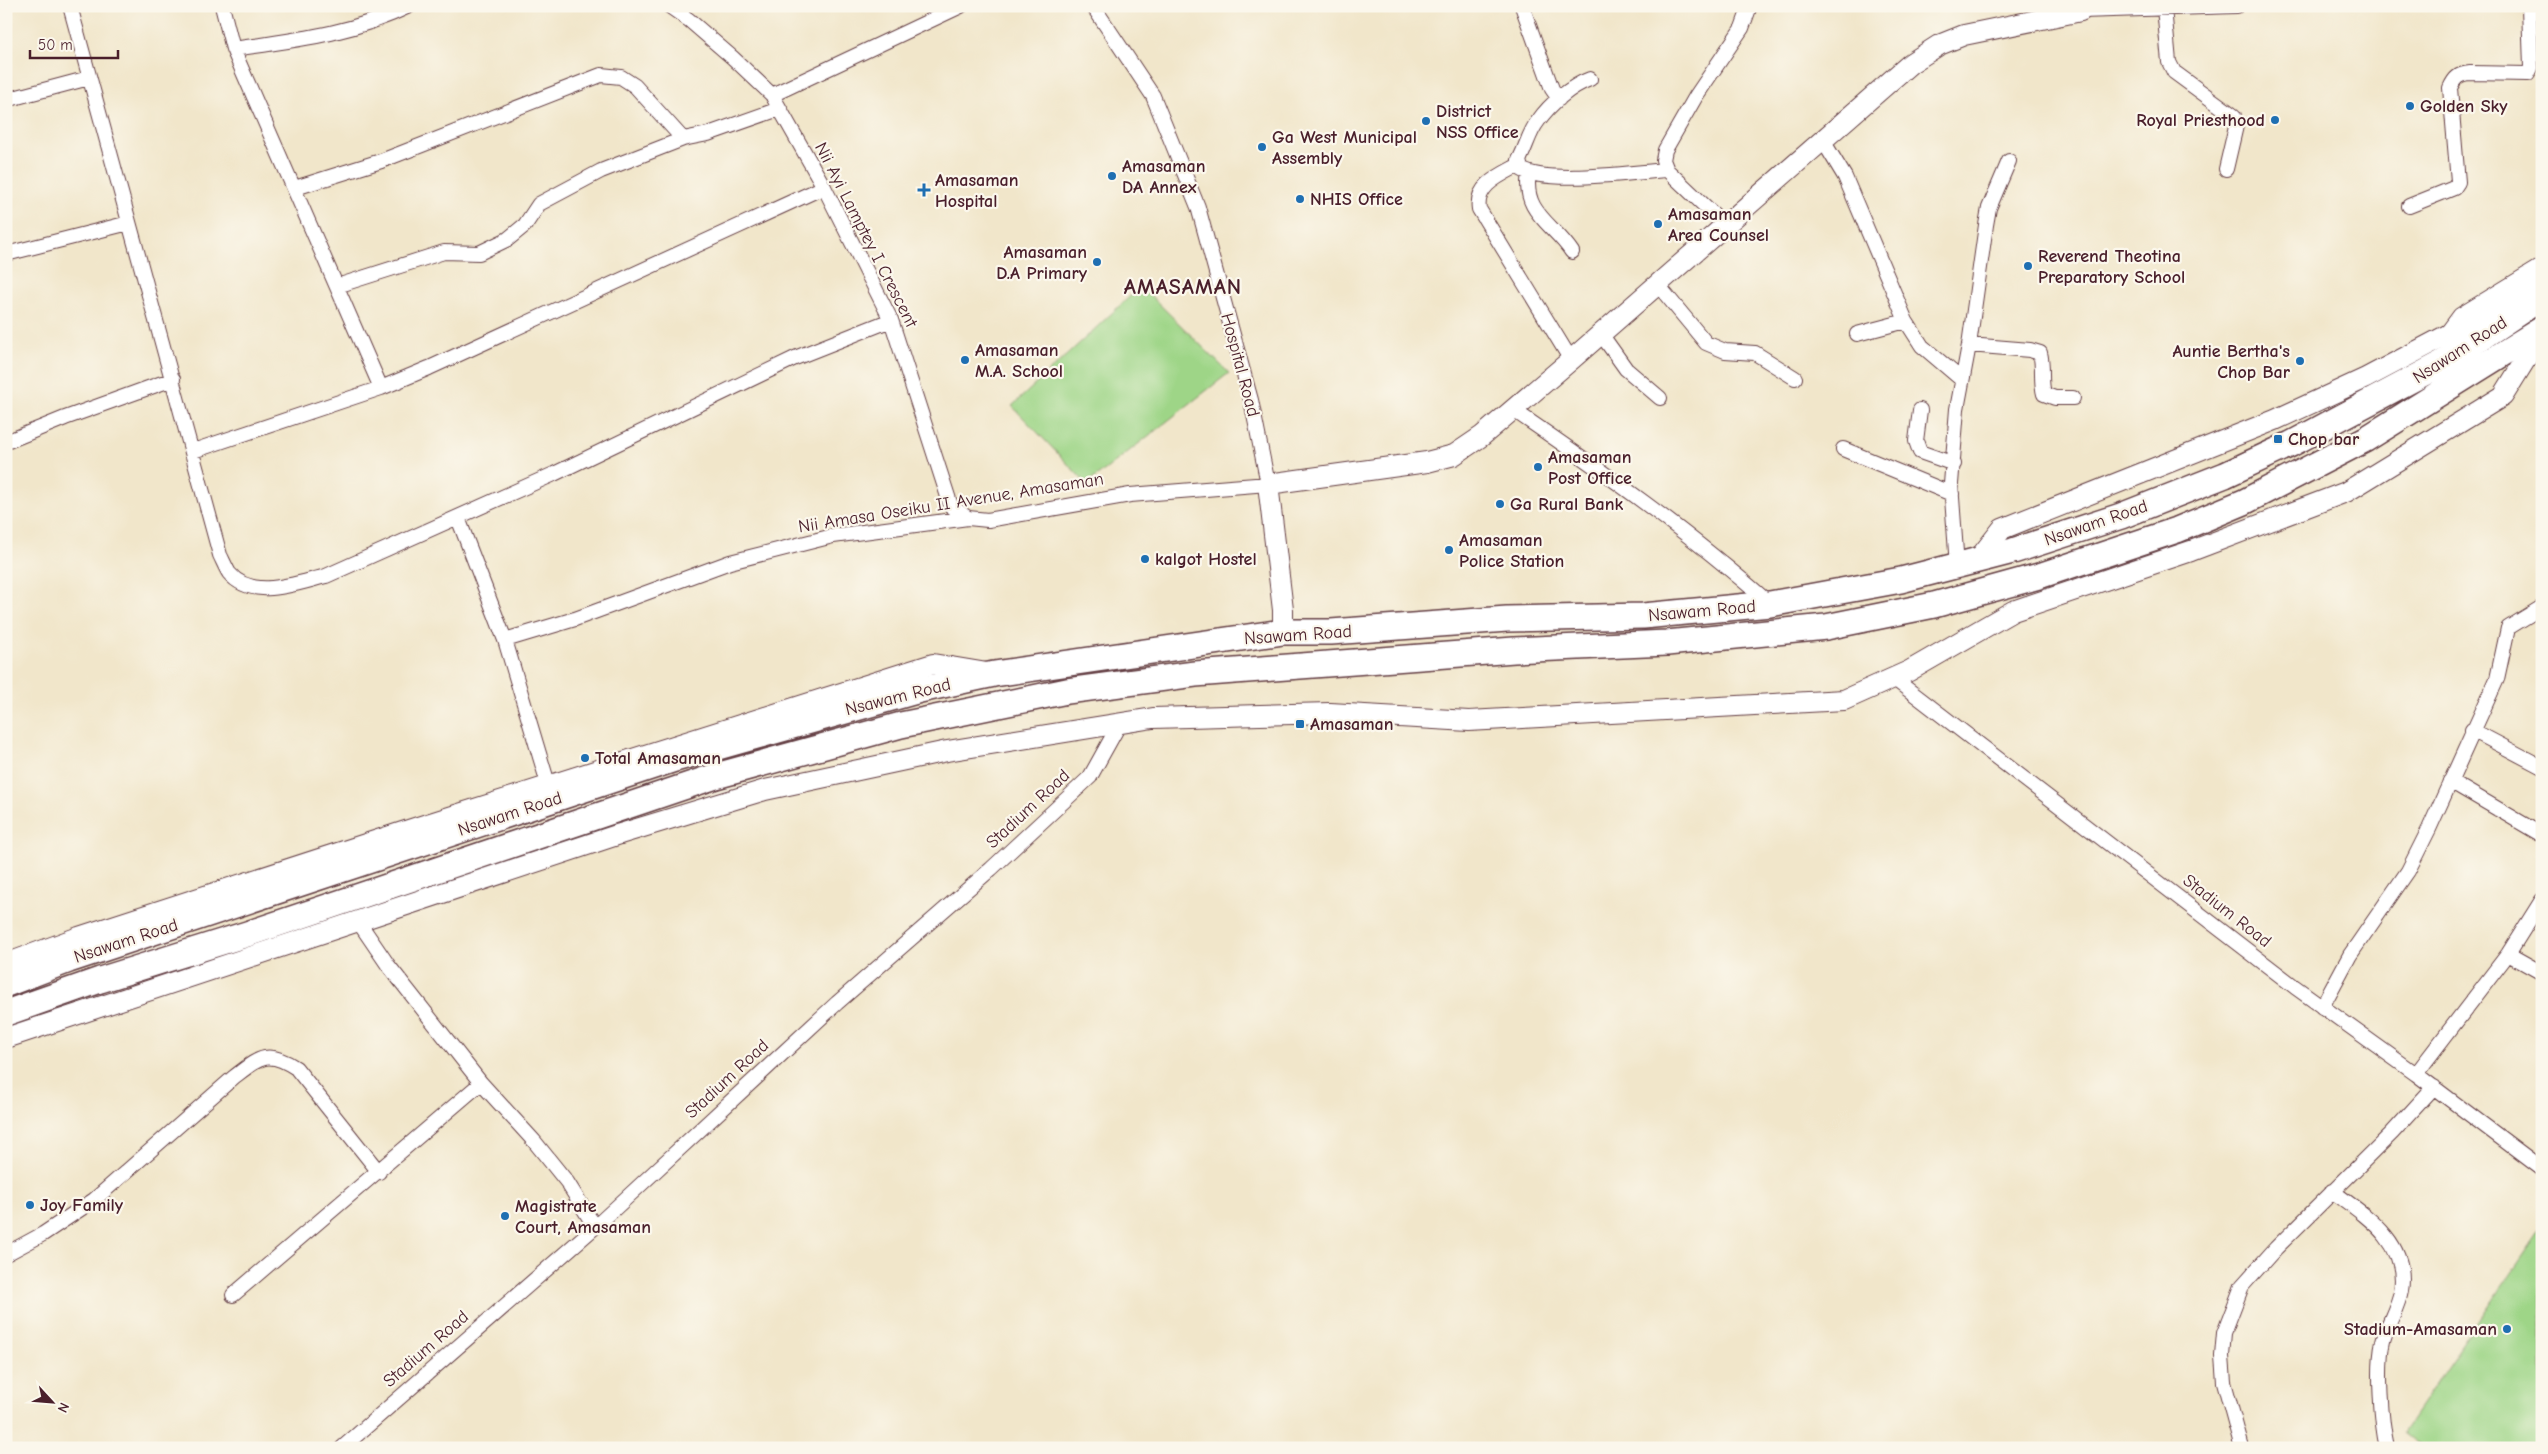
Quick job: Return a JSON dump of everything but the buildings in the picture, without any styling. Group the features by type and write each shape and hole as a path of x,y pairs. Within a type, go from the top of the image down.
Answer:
{"highway":[{"name":"Nsawam Road","path":"6,984 69,960 675,759 920,690 994,674 1283,632 1331,632 1507,619 1643,616 1770,604 1901,580 2014,552 2121,516 2225,475 2291,444 2442,364 2542,297"},
{"name":"Nsawam Road","path":"6,1013 100,980 247,934 716,776 901,725 1067,691 1195,674 1514,650 1667,643 1826,627 1934,605 2038,576 2177,530 2244,502 2366,439 2542,329"}],"main road":[{"path":"1268,484 1427,462 1454,455 1482,436 1571,360 1911,63 1939,45 1964,35 2081,8"},
{"path":"1967,563 2002,529 2275,420 2366,378 2444,338 2542,277"},
{"path":"6,1038 620,834 765,790 947,751 1153,718 1330,713 1469,721 1844,700 1893,678 2012,611 2191,552 2346,492 2503,396 2542,333"},
{"name":"Hospital Road","path":"1268,484 1283,610 1283,632"},
{"path":"6,964 88,934 933,664 994,674"}],"street":[{"path":"70,6 129,223 146,278 220,555 230,573 245,585 265,588 293,585 326,576 458,518 795,358 891,320"},
{"path":"222,6 233,49 381,388"},
{"path":"233,49 355,28 409,6"},
{"name":"Nii Ayi Lamptey I Crescent","path":"669,6 689,20 718,45 772,95 824,187 891,320 951,506 968,518"},
{"path":"772,95 961,6"},
{"name":"Hospital Road","path":"1093,6 1153,96 1198,207 1251,400 1268,484"},
{"path":"1522,6 1552,89 1559,99"},
{"path":"1726,226 1667,170 1663,160 1665,150 1696,96 1742,28 1750,6"},
{"path":"2081,8 2237,6"},
{"path":"2409,206 2454,188 2458,182 2450,88 2455,78 2461,74 2470,73 2528,74 2531,68 2528,6"},
{"path":"2164,8 2169,62 2174,72 2234,116 2236,126 2226,170"},
{"path":"295,188 381,161 602,75 621,77 635,86 683,140"},
{"path":"6,100 89,78"},
{"path":"1572,252 1563,238 1536,214 1530,200 1524,169 1519,160 1537,121 1577,84 1590,79"},
{"path":"337,286 444,252 479,253 508,239 519,230 540,204 602,171 683,140 708,134 779,109"},
{"path":"1822,140 1845,177 1906,321 1922,346 1962,380"},
{"path":"1967,563 1952,494 1957,409 1969,346 1986,225 1990,208 2009,161"},
{"path":"1571,360 1479,209 1478,196 1486,185 1524,169 1562,176 1667,170"},
{"path":"193,451 381,388 824,187"},
{"path":"6,254 129,223"},
{"path":"2444,338 2460,315 2542,264"},
{"path":"1658,285 1706,343 1725,351 1755,353 1795,378"},
{"path":"1857,334 1906,321"},
{"path":"1601,334 1626,369 1660,398"},
{"path":"1969,346 2030,350 2040,353 2043,362 2040,381 2044,394 2055,398 2073,398"},
{"path":"6,442 65,418 173,379"},
{"path":"1512,409 1623,485 1726,564 1770,604"},
{"path":"1920,410 1916,441 1920,452 1954,464"},
{"path":"1843,449 1952,494"},
{"name":"Nii Amasa Oseiku II Avenue, Amasaman","path":"505,640 575,619 730,562 833,536 968,518 988,520 1130,495 1268,484"},
{"path":"458,518 505,640 549,787"},
{"path":"2322,1006 2350,955 2408,871 2497,679 2508,628 2542,607"},
{"name":"Stadium Road","path":"1893,678 2322,1006 2434,1087 2542,1169"},
{"name":"Stadium Road","path":"342,1448 595,1226 837,1003 991,869 1090,777 1120,723"},
{"path":"2472,730 2542,767"},
{"path":"2450,781 2542,834"},
{"path":"2416,1074 2508,954 2542,900"},
{"path":"358,921 388,965 482,1083 534,1141 567,1182 595,1226"},
{"path":"2508,954 2542,972"},
{"path":"6,1254 43,1234 94,1200 234,1077 259,1059 280,1057 296,1068 379,1172"},
{"path":"233,1296 482,1083"},
{"path":"2242,1448 2224,1382 2222,1356 2224,1333 2231,1310 2242,1286 2332,1191 2392,1133 2434,1087"},
{"path":"2332,1191 2365,1215 2391,1241 2399,1258 2402,1275 2400,1293 2382,1342 2380,1390 2387,1448"}],"green space":[{"path":"1141,286 1229,373 1087,484 1012,406"},
{"name":"Stadium-Amasaman","path":"2542,1227 2542,1448 2423,1448 2403,1432"}],"place":[{"name":"Golden Sky","path":"2410,106"},
{"name":"Royal Priesthood","path":"2275,120"},
{"name":"District NSS Office","path":"1426,121"},
{"name":"Ga West Municipal Assembly","path":"1262,147"},
{"name":"Amasaman DA Annex","path":"1112,176"},
{"name":"Amasaman Hospital","path":"924,190"},
{"name":"NHIS Office","path":"1300,199"},
{"name":"Amasaman Area Counsel","path":"1658,224"},
{"name":"Amasaman D.A Primary","path":"1097,262"},
{"name":"Reverend Theotina Preparatory School","path":"2028,266"},
{"name":"Amasaman M.A. School","path":"965,360"},
{"name":"Auntie Bertha's Chop Bar","path":"2300,361"},
{"name":"Chop bar","path":"2278,439"},
{"name":"Amasaman Post Office","path":"1538,467"},
{"name":"Ga Rural Bank","path":"1500,504"},
{"name":"Amasaman Police Station","path":"1449,550"},
{"name":"kalgot Hostel","path":"1145,559"},
{"name":"Amasaman","path":"1300,724"},
{"name":"Total Amasaman","path":"585,758"},
{"name":"Joy Family","path":"30,1205"},
{"name":"Magistrate Court, Amasaman","path":"505,1216"},
{"name":"Stadium-Amasaman","path":"2507,1329"}],"district":[{"name":"AMASAMAN","path":"1183,287"}]}
